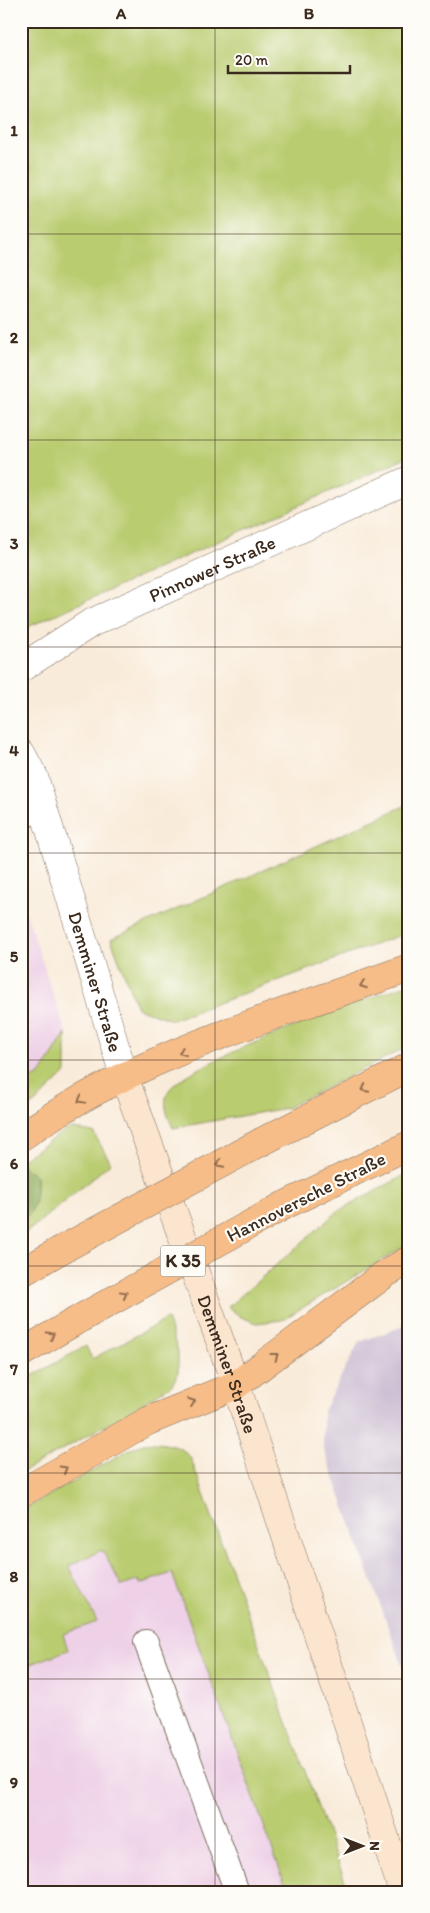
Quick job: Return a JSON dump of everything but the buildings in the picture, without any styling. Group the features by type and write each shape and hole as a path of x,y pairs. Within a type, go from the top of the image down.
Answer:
{"highway":[{"path":"21,1137 48,1118 124,1076 227,1033 409,968"},
{"path":"21,1272 263,1141 409,1067"},
{"name":"Hannoversche Straße","path":"21,1353 285,1205 409,1145"},
{"path":"21,1493 148,1421 236,1385 385,1274 409,1260"}],"main road":[{"name":"Demminer Straße","path":"124,1076 236,1385 403,1892"}],"street":[{"name":"Pinnower Straße","path":"21,668 91,623 409,480"},
{"name":"Demminer Straße","path":"21,753 34,777 32,813 124,1076"}],"lane":[{"path":"146,1642 237,1892"}],"shaded area":[{"path":"21,898 66,1033 40,1075 21,1084"},
{"path":"409,1317 409,1684 323,1447 323,1411 359,1342 401,1327"},
{"path":"102,1550 139,1580 140,1584 172,1572 288,1892 21,1892 21,1668 68,1651 63,1634 90,1606 69,1566"}],"green space":[{"path":"21,21 409,21 409,456 21,630"},
{"path":"409,804 409,932 172,1020 137,1008 111,939"},
{"path":"409,984 409,1046 286,1108 173,1128 166,1110 166,1097 168,1092 180,1080 240,1049 319,1017"},
{"path":"66,1033 66,1073 36,1102 21,1112 21,1084 40,1075"},
{"path":"69,1128 93,1132 111,1163 21,1237 21,1220 33,1207 36,1176 21,1165 21,1160"},
{"path":"21,1165 36,1176 36,1194 31,1212 21,1220"},
{"path":"409,1173 409,1244 282,1320 257,1323 241,1317 228,1307 338,1211"},
{"path":"167,1319 178,1352 178,1373 172,1385 129,1412 21,1473 21,1382 86,1346 92,1359"},
{"path":"155,1443 180,1448 191,1459 349,1892 288,1892 172,1573 140,1584 139,1580 122,1586 102,1550 69,1566 97,1622 63,1634 68,1650 21,1668 21,1511 128,1450 143,1444"}]}
